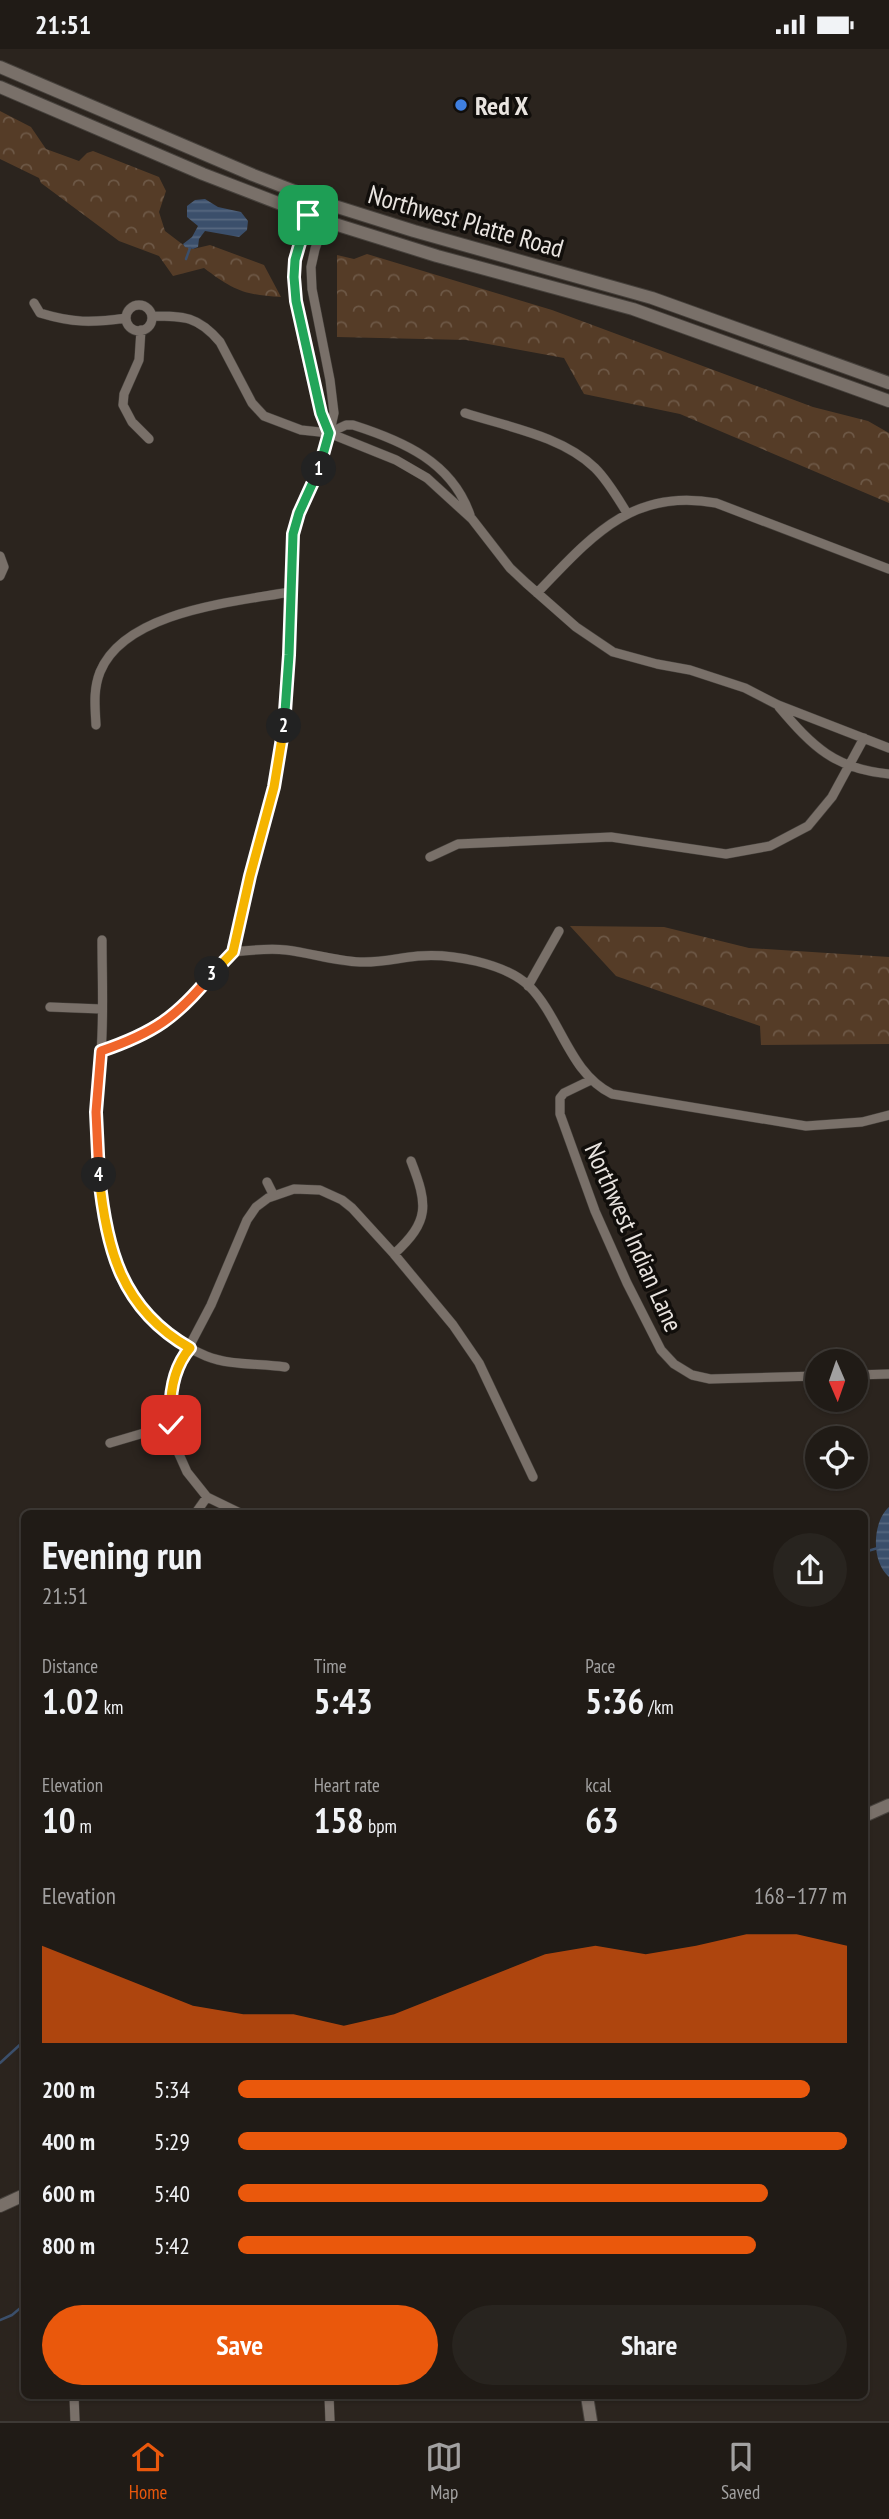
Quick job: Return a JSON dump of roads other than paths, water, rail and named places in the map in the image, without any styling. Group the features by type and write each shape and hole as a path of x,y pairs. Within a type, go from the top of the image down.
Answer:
{"main road":[{"name":"Northwest Platte Road","path":"0,67 241,170 328,204 414,231 652,297 889,383"},
{"name":"Northwest Platte Road","path":"0,87 308,215 437,256 633,309 889,401"},
{"path":"868,1815 889,1805"},
{"path":"0,2206 21,2196"},
{"path":"587,2399 591,2421"}],"street":[{"path":"312,197 295,260 294,277 296,301 313,381 329,433"},
{"path":"101,1051 132,1041 160,1026 191,1000 233,952 281,750 296,523 324,458 334,413 312,278 315,249 328,204"},
{"path":"34,303 40,313 73,322 126,318"},
{"path":"136,305 148,308 152,316 150,324 141,330 131,328 126,318 128,310 136,305"},
{"path":"152,316 181,316 202,324 220,342 257,410 275,421 300,431 329,433 396,460 427,478 472,519 510,568 576,627 614,652 690,670 745,688 778,705 889,748"},
{"path":"141,330 139,360 127,384 123,405 132,422 149,439"},
{"path":"465,413 547,439 583,459 608,482 627,513"},
{"path":"329,433 346,425 353,425 406,444 425,456 447,476 464,496 472,519"},
{"path":"537,593 580,547 627,513 675,500 695,499 716,503 889,569"},
{"path":"0,555 4,567 0,576"},
{"path":"96,725 94,698 101,670 115,650 133,634 186,613 290,592"},
{"path":"778,705 825,754 865,772 889,774"},
{"path":"430,857 458,844 611,837 726,854 770,845 808,826 832,797 864,738"},
{"path":"528,986 559,931"},
{"path":"102,940 101,1051 96,1112 98,1165 102,1203 113,1255 125,1284 142,1310 165,1332 190,1348 225,1362 285,1367"},
{"path":"233,952 286,950 361,962 439,955 459,958 499,968 528,986 591,1080 604,1090 622,1097 806,1126 862,1122 889,1115"},
{"path":"50,1007 101,1009"},
{"name":"Northwest Indian Lane","path":"591,1080 564,1093 560,1098 560,1114 595,1211 661,1350 674,1364 692,1375 710,1379 805,1376"},
{"path":"394,1254 413,1236 424,1205 421,1187 411,1161"},
{"path":"267,1182 274,1196"},
{"path":"234,1510 207,1497 187,1472 178,1455 171,1425 172,1391 180,1364 190,1348 247,1220 256,1206 294,1189 320,1190 352,1208 453,1325 479,1363 533,1477"},
{"path":"868,1375 889,1374"},
{"path":"110,1443 171,1425"},
{"path":"198,1510 207,1497"},
{"path":"74,2399 75,2421"},
{"path":"329,2399 330,2421"}],"water":[{"path":"205,199 218,207 241,212 248,221 247,230 239,237 205,231 199,239 198,247 185,247 183,244 192,237 198,226 187,217 187,206 195,200"},
{"path":"889,1507 889,1577 879,1562 876,1542 879,1522"}],"waterway":[{"path":"186,259 190,248"},
{"path":"868,1551 878,1548"},
{"path":"0,2063 21,2044"},
{"path":"0,2320 21,2308"}],"place":[{"name":"Red X","path":"461,105"}]}
